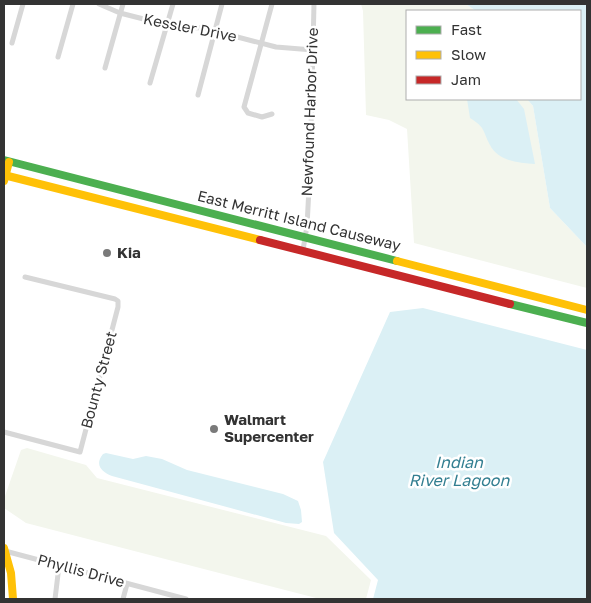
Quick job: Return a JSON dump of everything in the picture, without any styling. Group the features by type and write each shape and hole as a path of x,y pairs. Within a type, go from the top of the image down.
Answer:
{"main road":[{"name":"East Merritt Island Causeway","path":"6,161 587,310"},
{"path":"4,177 6,161"},
{"name":"East Merritt Island Causeway","path":"4,177 303,250 587,323"},
{"path":"4,549 10,570 13,599"}],"street":[{"path":"12,44 23,4"},
{"path":"58,57 73,4"},
{"name":"Kessler Drive","path":"99,4 120,13 167,25 215,30 284,48 313,50"},
{"path":"105,68 123,4"},
{"path":"150,83 172,4"},
{"path":"198,95 222,4"},
{"path":"272,4 244,107 248,113 262,117 272,114"},
{"name":"Newfound Harbor Drive","path":"303,250 306,237 311,142 314,4"},
{"name":"Bounty Street","path":"4,432 80,452 118,307 118,301 115,299 24,277"},
{"name":"Phyllis Drive","path":"4,549 58,566 186,599"},
{"path":"55,599 58,566"},
{"path":"123,599 127,584"}],"shaded area":[{"path":"361,4 466,4 475,10 406,10 406,100 528,100 533,106 550,208 587,247 587,288 414,243 407,129 389,120 366,115 363,11"},
{"path":"27,448 86,465 97,478 326,536 371,580 366,599 320,599 26,523 4,508 4,499 21,450"}],"water":[{"path":"466,4 587,4 587,247 550,208 533,106 528,100 581,100 581,10 475,10"},
{"path":"467,100 517,100 524,109 535,164 509,160 498,155 490,145 481,127 470,118"},
{"name":"Indian River Lagoon","path":"423,308 587,350 587,599 373,599 378,580 334,533 323,462 390,312"},
{"path":"106,453 133,459 146,456 162,459 187,470 283,494 298,501 302,522 299,524 286,523 112,476 102,470 99,465 100,458"}],"traffic: fast":[{"path":"4,160 397,261"},
{"path":"510,304 587,323"}],"traffic: slow":[{"path":"4,181 9,162"},
{"path":"4,175 260,240"},
{"path":"397,261 587,310"},
{"path":"4,548 11,573 13,599"}],"traffic: jam":[{"path":"260,240 510,304"}],"place":[{"name":"Kia","path":"107,253"},
{"name":"Walmart Supercenter","path":"214,429"}]}
